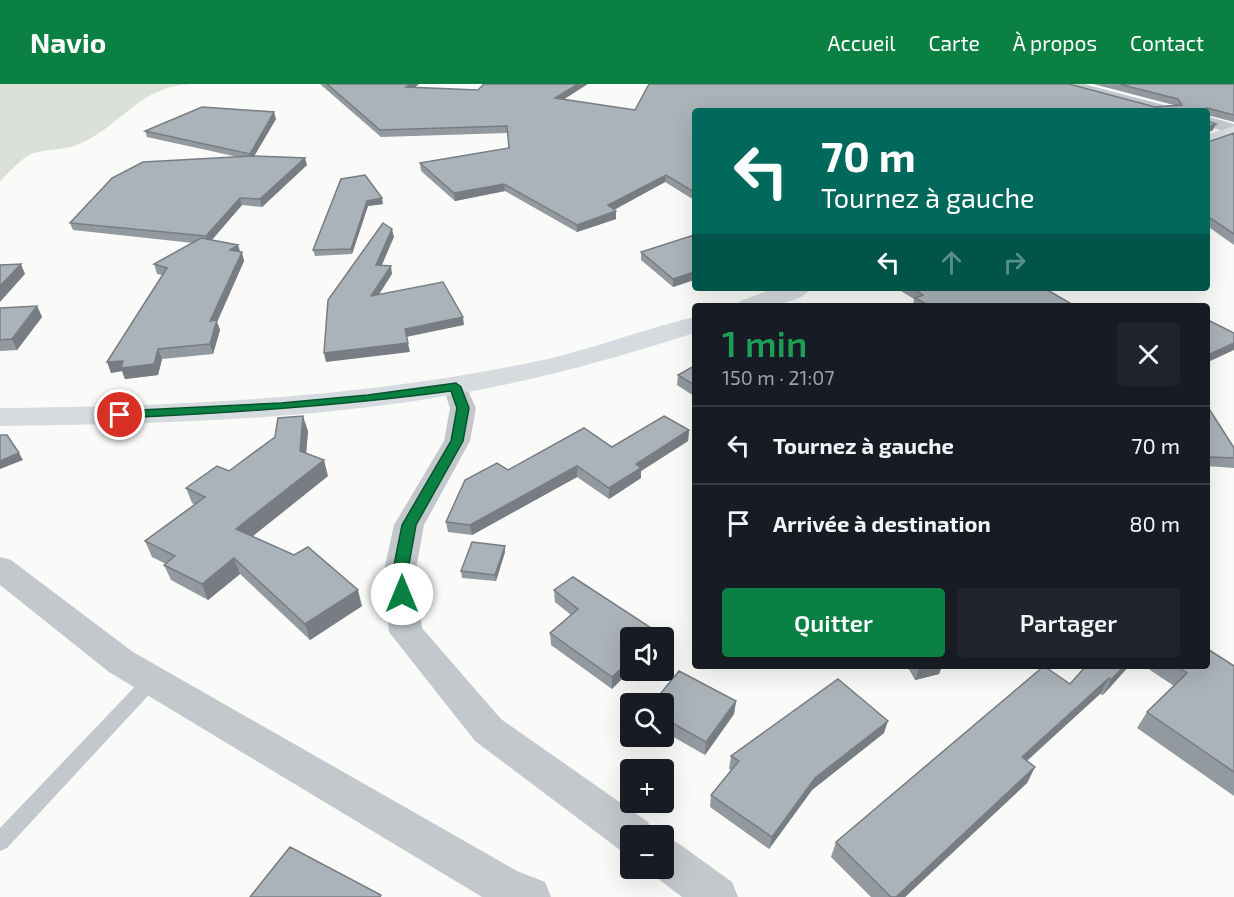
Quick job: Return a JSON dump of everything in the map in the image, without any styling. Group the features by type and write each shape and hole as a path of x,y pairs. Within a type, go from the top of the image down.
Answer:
{"highway":[{"path":"1210,139 1234,130"},
{"path":"757,303 791,291"},
{"path":"0,417 77,417 281,407 368,399 456,387 558,364 659,338 692,326"}],"street":[{"path":"1068,84 1159,108"},
{"path":"1210,122 1234,130"},
{"path":"456,387 463,408 457,441 409,525 399,575 406,632 488,730 620,826"},
{"path":"0,568 121,662 503,886 530,897"},
{"path":"674,865 717,897"}],"lane":[{"path":"0,843 152,680"}],"shaded area":[{"path":"0,84 190,84 157,92 106,128 77,145 27,156 0,182"}],"building":[{"path":"327,84 410,84 406,87 478,90 484,84 578,84 555,98 635,110 649,84 1069,84 1155,107 1182,105 1178,99 1119,84 1234,84 1234,115 1210,108 692,108 692,191 666,175 608,205 616,211 577,225 504,184 454,193 420,163 509,148 507,126 380,130"},
{"path":"202,107 274,112 250,154 145,131"},
{"path":"1234,133 1234,234 1210,218 1210,141"},
{"path":"252,156 305,158 260,199 240,198 206,236 70,223 112,178 143,162"},
{"path":"365,175 382,198 367,201 351,249 313,250 341,179"},
{"path":"383,223 392,229 376,265 391,266 371,296 443,282 463,317 405,329 408,343 324,353 328,300"},
{"path":"692,236 692,273 673,279 641,252"},
{"path":"201,238 238,245 230,250 242,252 210,321 217,320 210,344 158,349 154,364 121,368 123,361 107,362 167,268 154,264"},
{"path":"21,264 0,286 0,265"},
{"path":"917,291 1049,291 1070,303 924,303 915,298 923,295"},
{"path":"37,306 12,339 0,340 0,308"},
{"path":"1210,321 1234,333 1234,343 1210,354"},
{"path":"692,367 692,384 678,375"},
{"path":"1210,410 1234,448 1234,458 1210,457"},
{"path":"303,416 300,451 324,460 236,529 294,555 308,547 358,590 305,624 234,558 202,584 164,565 175,556 145,541 205,497 186,488 217,466 229,471 275,437 278,418"},
{"path":"664,416 689,430 636,464 641,468 609,488 577,466 470,525 446,522 465,480 497,463 508,470 584,428 612,447"},
{"path":"0,435 7,435 19,453 0,461"},
{"path":"472,542 505,546 495,575 461,571"},
{"path":"573,577 650,627 620,627 620,669 612,677 550,633 578,609 554,590"},
{"path":"1210,651 1234,666 1234,772 1147,712 1187,673 1181,669 1210,669"},
{"path":"1040,669 1048,669 1070,684 1083,669 1121,669 1022,757 1035,767 896,897 891,897 836,842"},
{"path":"679,671 736,701 706,742 674,724 674,693 661,693 671,681 674,681"},
{"path":"838,679 888,721 815,778 772,837 711,795 739,761 731,756"},
{"path":"290,847 381,895 380,897 250,897"}],"route":[{"path":"120,415 281,407 368,399 456,387 463,408 457,441 409,525 399,575 402,594"}]}
